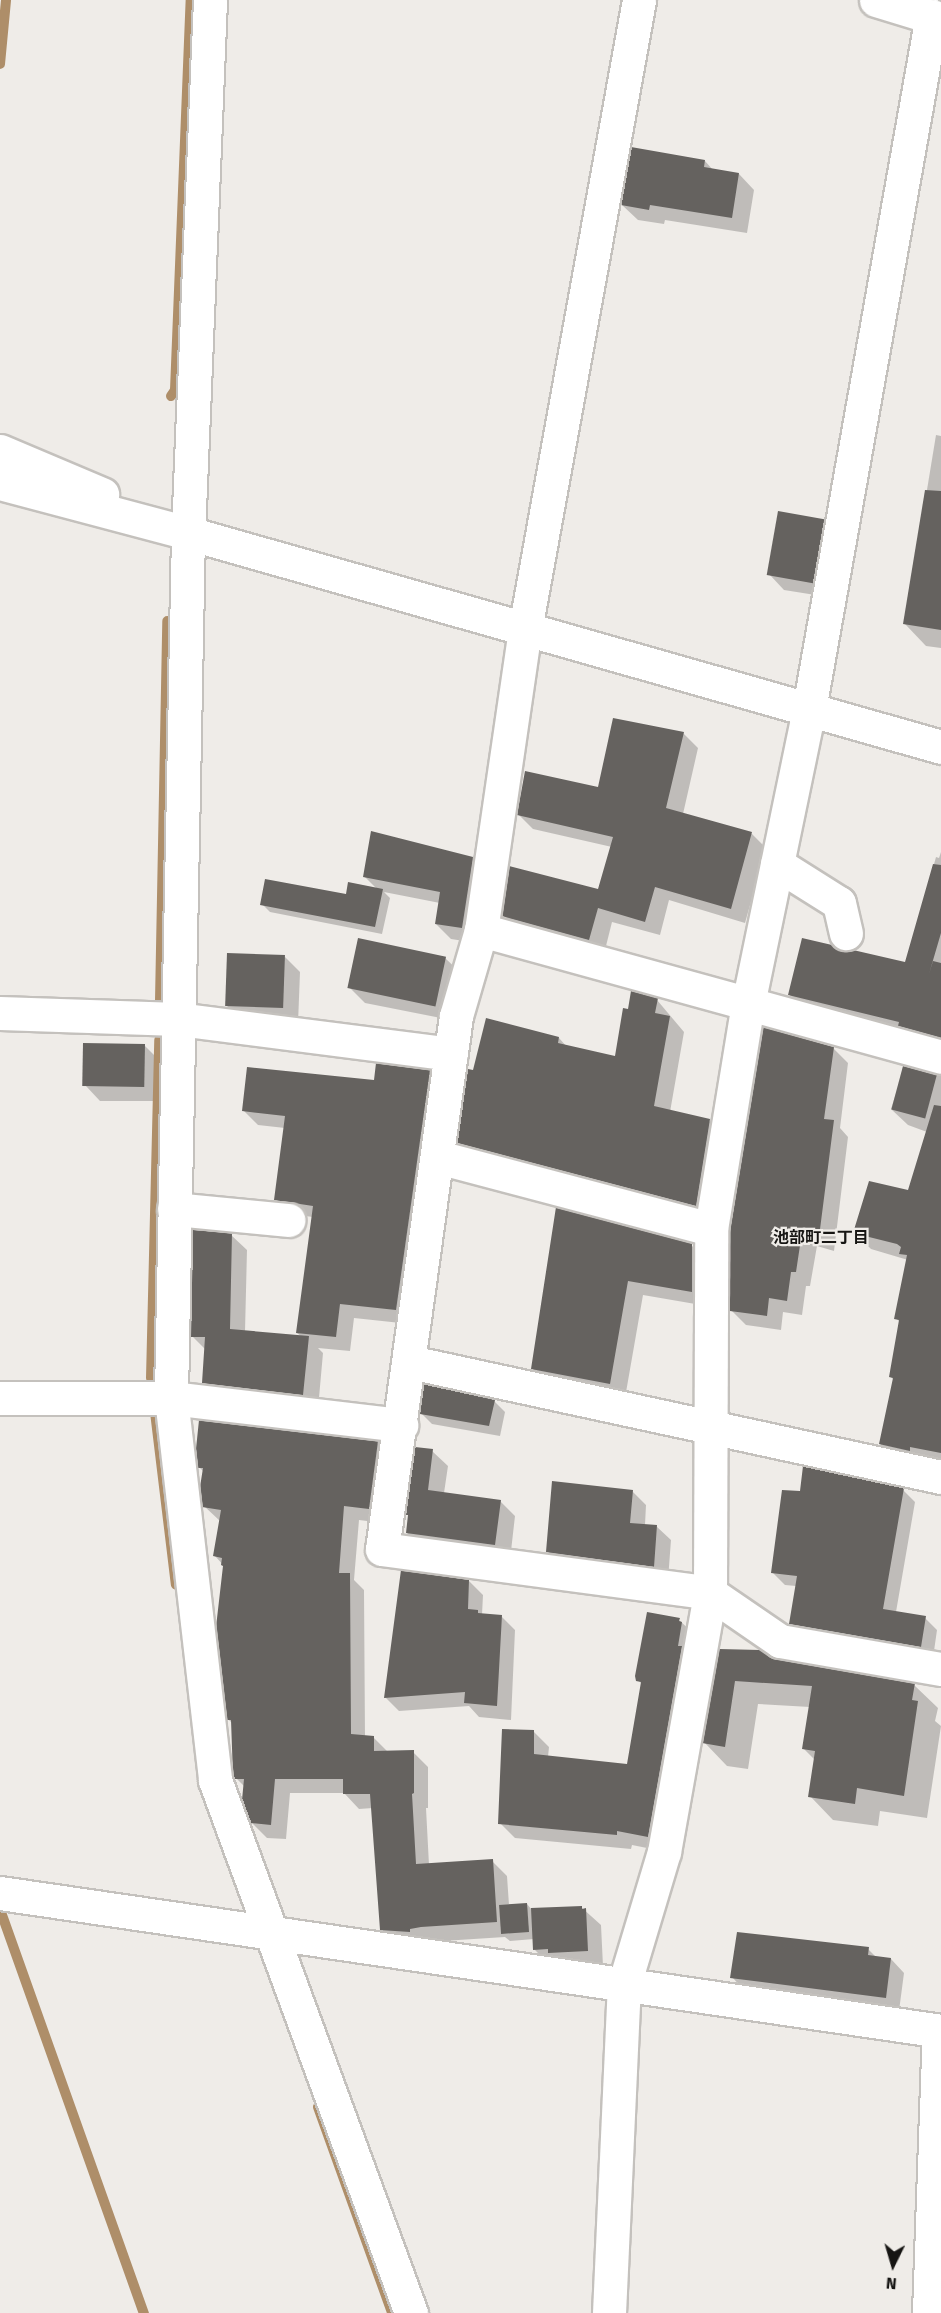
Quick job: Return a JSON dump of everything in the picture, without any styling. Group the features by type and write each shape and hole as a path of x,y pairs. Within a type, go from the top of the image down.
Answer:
{"street":[{"path":"210,0 188,533 171,1398 215,1780 411,2313"},
{"path":"639,0 525,629 481,930 456,1016 410,1362 382,1549 710,1593 780,1641 941,1669"},
{"path":"609,2313 624,1985 664,1852 710,1593 711,1229 748,1004 809,709 936,18 876,0"},
{"path":"0,451 188,533"},
{"path":"0,483 188,533 941,747"},
{"path":"777,864 839,903 846,933"},
{"path":"481,930 941,1057"},
{"path":"0,1013 178,1019 452,1054"},
{"path":"438,1157 711,1229"},
{"path":"174,1209 288,1220"},
{"path":"410,1362 941,1477"},
{"path":"0,1398 171,1398 401,1425"},
{"path":"0,1893 940,2031 929,2313"}],"building":[{"path":"631,147 705,160 704,167 739,173 732,218 650,205 649,210 621,205"},
{"path":"925,490 941,491 941,630 903,624"},
{"path":"778,511 824,519 813,583 767,575"},
{"path":"613,718 684,732 666,808 752,832 731,909 655,887 645,922 598,908 589,940 502,916 509,866 598,889 613,837 517,815 525,771 598,787"},
{"path":"371,831 473,857 462,928 435,924 440,892 363,877"},
{"path":"933,864 941,865 941,933 929,974 933,961 941,963 941,1038 898,1026 899,1022 788,995 802,938 832,945 841,951 853,950 905,962"},
{"path":"265,879 346,894 348,882 383,889 375,927 260,905"},
{"path":"358,938 446,957 435,1007 347,988"},
{"path":"227,953 285,955 283,1008 225,1006"},
{"path":"631,991 658,998 655,1013 670,1016 654,1106 710,1119 696,1206 457,1143 468,1069 473,1070 486,1018 559,1037 558,1043 615,1056 623,1008 628,1009"},
{"path":"763,1027 834,1047 824,1119 834,1120 819,1237 802,1232 796,1272 791,1272 787,1301 769,1298 767,1316 730,1311 730,1231"},
{"path":"83,1043 145,1044 144,1087 82,1086"},
{"path":"376,1063 430,1070 396,1310 340,1304 336,1337 296,1333 313,1206 274,1200 285,1116 242,1111 247,1067 374,1080"},
{"path":"903,1066 937,1075 925,1119 891,1109"},
{"path":"934,1105 941,1106 941,1453 910,1447 910,1451 879,1444 893,1378 889,1377 899,1320 894,1319 907,1255 899,1254 901,1247 897,1244 853,1233 869,1181 908,1190"},
{"path":"556,1207 692,1243 692,1292 628,1281 610,1384 531,1369"},
{"path":"193,1230 232,1233 230,1329 309,1336 303,1395 202,1383 205,1337 191,1337"},
{"path":"424,1384 495,1400 489,1426 420,1414"},
{"path":"199,1420 378,1441 369,1509 344,1506 339,1573 350,1573 351,1734 374,1736 374,1751 414,1750 414,1793 412,1794 416,1864 493,1859 497,1922 421,1927 410,1929 410,1932 380,1930 370,1794 343,1794 343,1779 275,1779 271,1825 251,1823 242,1800 244,1779 235,1779 233,1776 231,1720 227,1720 216,1627 223,1566 221,1565 222,1558 213,1556 221,1510 202,1507 200,1487 203,1468 198,1468 196,1449"},
{"path":"415,1447 433,1449 428,1490 501,1500 495,1545 406,1533 408,1515 406,1515"},
{"path":"803,1466 904,1488 883,1609 926,1616 921,1647 789,1624 797,1576 771,1573 782,1490 800,1491"},
{"path":"552,1481 633,1490 630,1523 657,1525 654,1567 546,1552"},
{"path":"401,1570 469,1580 468,1609 478,1610 478,1613 502,1615 497,1706 464,1703 465,1692 384,1698"},
{"path":"647,1612 680,1618 679,1621 682,1622 678,1646 682,1646 648,1837 617,1831 617,1835 498,1824 502,1729 534,1730 534,1754 627,1764 641,1682 636,1681 635,1676"},
{"path":"719,1649 760,1650 777,1659 915,1683 912,1700 918,1701 904,1796 857,1788 855,1804 808,1797 815,1751 802,1749 812,1686 735,1681 725,1747 702,1743"},
{"path":"527,1903 529,1932 501,1934 499,1905"},
{"path":"582,1906 582,1909 586,1908 588,1951 548,1953 548,1949 533,1950 531,1908"},
{"path":"737,1932 869,1947 868,1955 891,1958 886,1998 730,1978"}],"waterway":[{"path":"0,64 6,0"},
{"path":"171,396 175,390 191,0"},
{"path":"160,1001 167,621"},
{"path":"151,1378 159,1040"},
{"path":"154,1404 176,1585"},
{"path":"2,1915 144,2313"},
{"path":"318,2107 392,2313"}],"district":[{"name":"池部町二丁目","path":"821,1238"}]}
